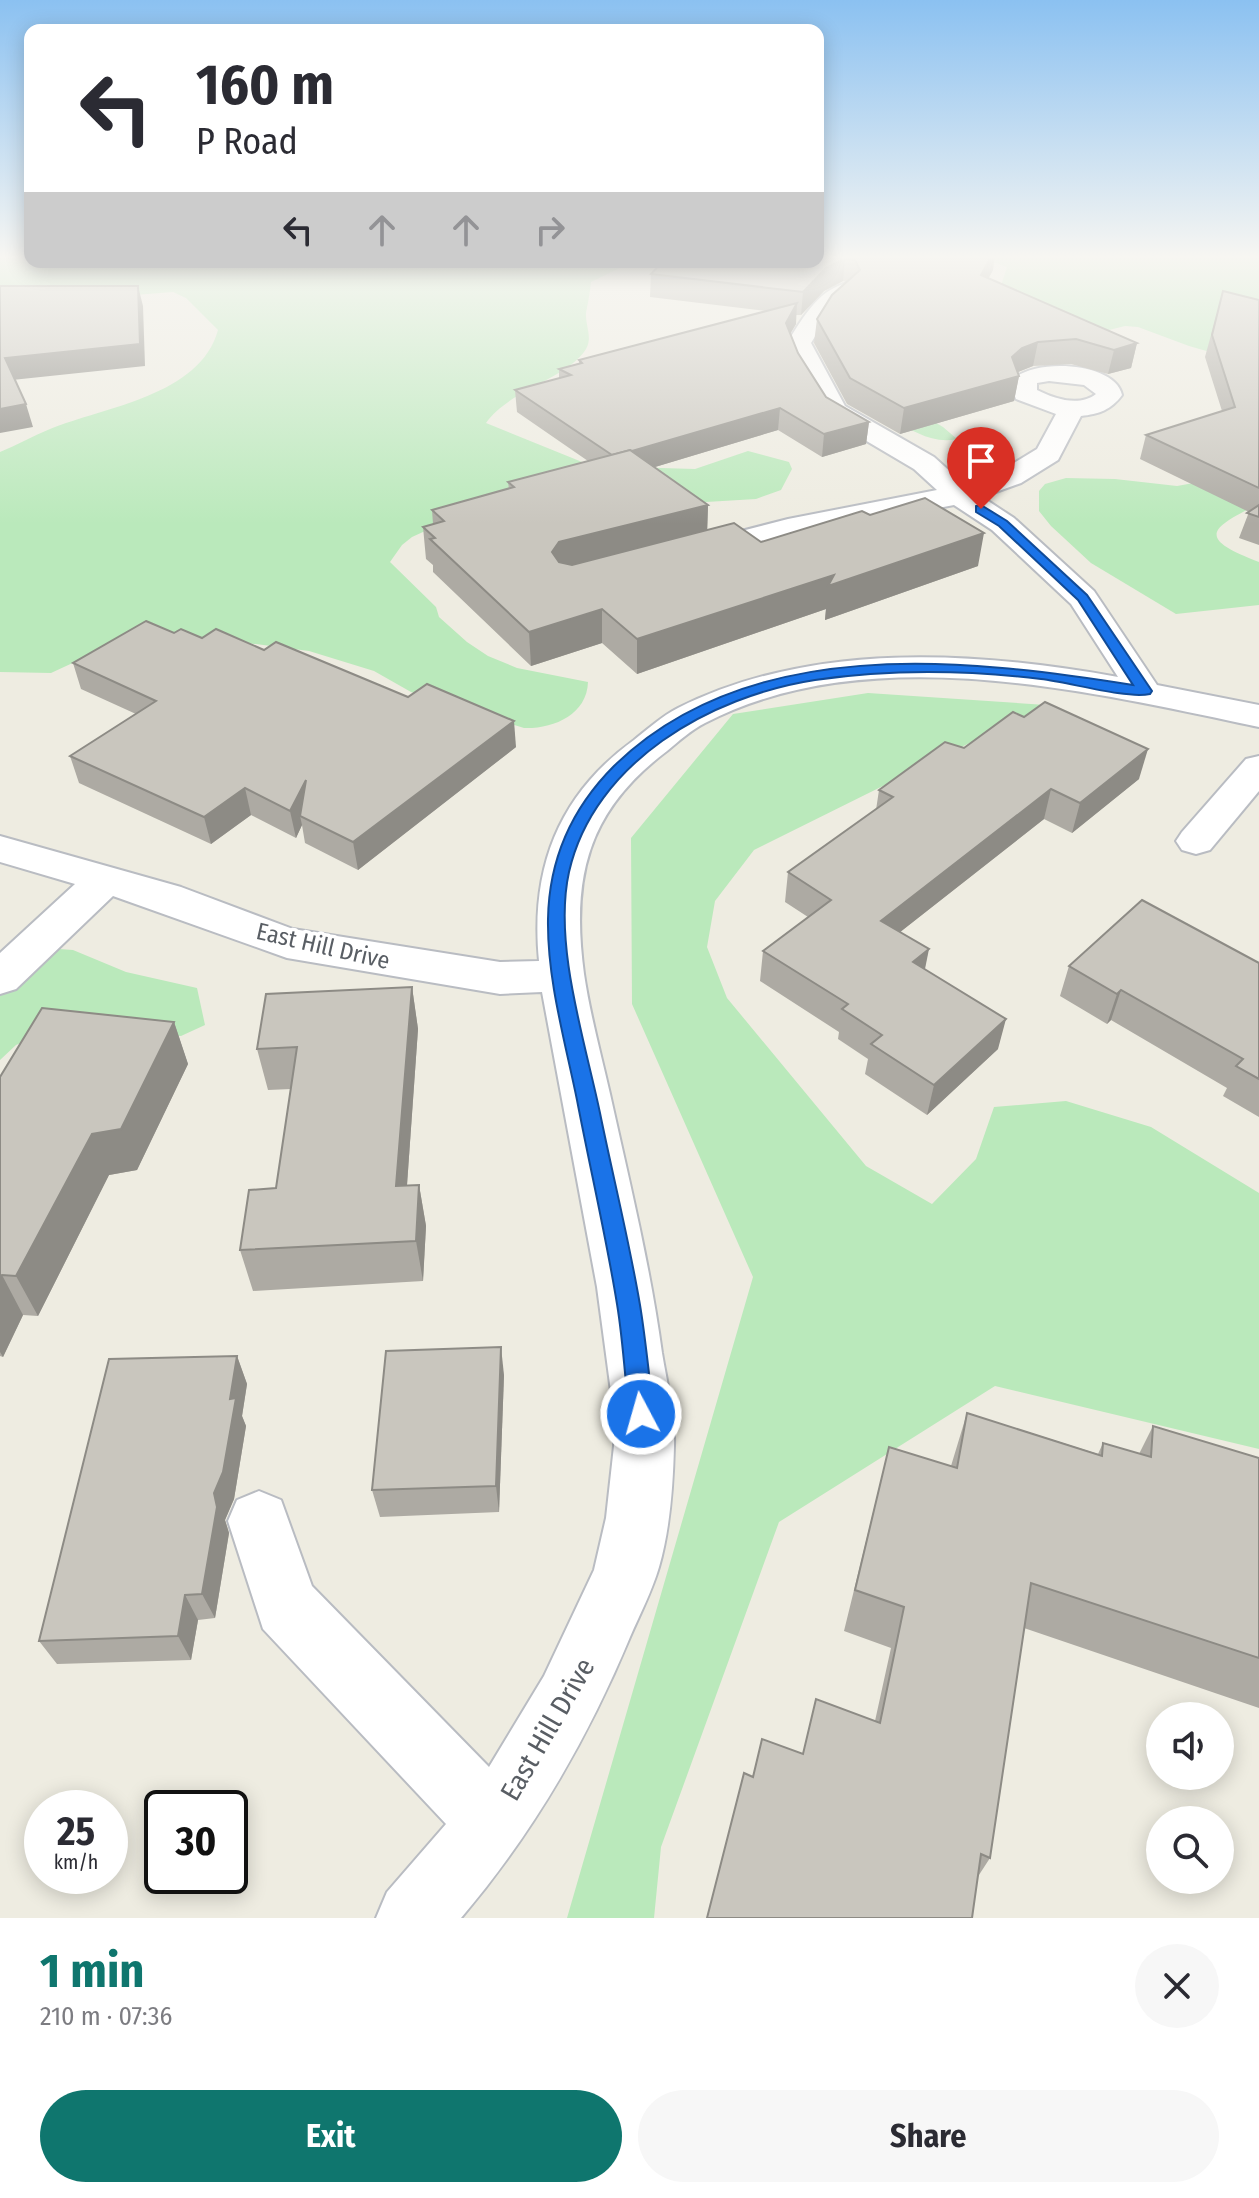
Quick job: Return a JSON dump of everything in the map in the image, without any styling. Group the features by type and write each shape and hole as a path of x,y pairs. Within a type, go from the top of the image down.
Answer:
{"street":[{"path":"800,345 812,373 835,411 924,463 959,495 1003,524 1083,598 1144,691"},
{"path":"664,561 788,528 959,495 1011,477 1048,454 1073,407"},
{"name":"East Hill Drive","path":"413,1918 493,1822 577,1687 628,1562 645,1441 629,1305 562,976 557,920 560,873 575,828 606,783 643,746 693,715 763,688 813,676 883,668 987,670 1041,675 1144,691 1259,716"},
{"path":"1196,841 1259,767"},
{"name":"East Hill Drive","path":"0,849 166,897 287,943 500,978 562,976"},
{"path":"0,978 106,879"},
{"name":"East Hill Drive","path":"259,1521 286,1606 493,1822"}],"green space":[{"path":"211,345 587,345 566,368 509,401 486,423 592,466 695,469 748,451 789,462 792,469 781,490 756,499 456,517 412,537 402,545 390,562 436,607 439,617 467,642 488,656 517,668 588,682 582,703 575,711 546,726 524,728 411,692 374,671 309,651 201,637 118,642 51,673 0,672 0,452 50,429 148,396 171,385 192,370"},
{"path":"834,345 906,345 874,371 873,383 957,439 940,440 923,436 854,396 834,374 830,362"},
{"path":"1185,345 1259,345 1259,366"},
{"path":"1066,478 1115,479 1177,486 1216,479 1259,504 1228,521 1217,534 1227,547 1259,562 1259,605 1176,614 1091,563 1039,511 1039,491 1045,484"},
{"path":"868,693 1046,705 754,850 715,901 707,947 727,998 866,1166 932,1204 976,1159 994,1107 1066,1101 1151,1127 1259,1193 1259,1449 995,1386 779,1522 661,1847 654,1918 567,1918 753,1277 632,1004 631,838 733,714"},
{"path":"31,947 73,950 126,972 197,988 205,1025 181,1036 65,1024 16,1045 0,1060 0,952"}],"building":[{"path":"0,345 135,345 5,358 26,404 0,409"},
{"path":"638,345 795,345 826,397 869,422 824,434 780,408 612,455 515,390 571,375 559,369 582,363 579,360"},
{"path":"831,345 1031,345 1012,357 1019,376 904,408 850,378"},
{"path":"1095,345 1132,345 1114,350"},
{"path":"1215,345 1259,345 1259,488 1146,435 1235,407"},
{"path":"630,450 708,505 559,542 552,552 559,562 572,565 734,523 761,542 862,511 870,515 925,498 984,533 828,586 834,575 637,639 602,609 529,632 430,539 435,538 423,527 444,521 432,510 514,487 508,482"},
{"path":"1259,505 1259,517 1247,513"},
{"path":"146,621 174,633 181,629 202,638 216,629 264,650 276,642 408,697 427,684 514,721 353,842 300,816 306,780 290,811 245,788 204,817 70,756 156,701 73,663"},
{"path":"1045,702 1148,749 1080,803 1051,789 881,921 929,949 913,962 1006,1019 934,1085 871,1044 882,1035 842,1009 848,1004 763,951 831,900 788,872 893,797 879,790 945,742 964,748 1013,712 1024,717"},
{"path":"1142,900 1259,963 1259,1079 1236,1066 1243,1059 1121,990 1117,994 1069,966"},
{"path":"412,987 396,1186 419,1185 416,1241 240,1250 249,1190 276,1188 297,1047 257,1049 266,994"},
{"path":"42,1008 174,1022 121,1129 92,1134 16,1276 2,1275 0,1278 0,1077"},
{"path":"501,1347 496,1486 372,1490 386,1351"},
{"path":"237,1356 230,1399 236,1398 223,1472 214,1493 217,1507 202,1594 185,1595 178,1636 39,1641 109,1359"},
{"path":"967,1413 1102,1456 1103,1443 1151,1457 1153,1426 1259,1458 1259,1658 1031,1583 990,1858 981,1854 972,1918 707,1918 744,1773 753,1777 762,1739 803,1754 816,1699 880,1723 904,1607 855,1590 889,1447 957,1468"}],"route":[{"path":"641,1414 629,1305 562,976 557,920 560,873 575,828 606,783 643,746 693,715 750,692 813,676 883,668 960,668 1041,675 1144,691 1083,598 1003,524 981,509"}]}
